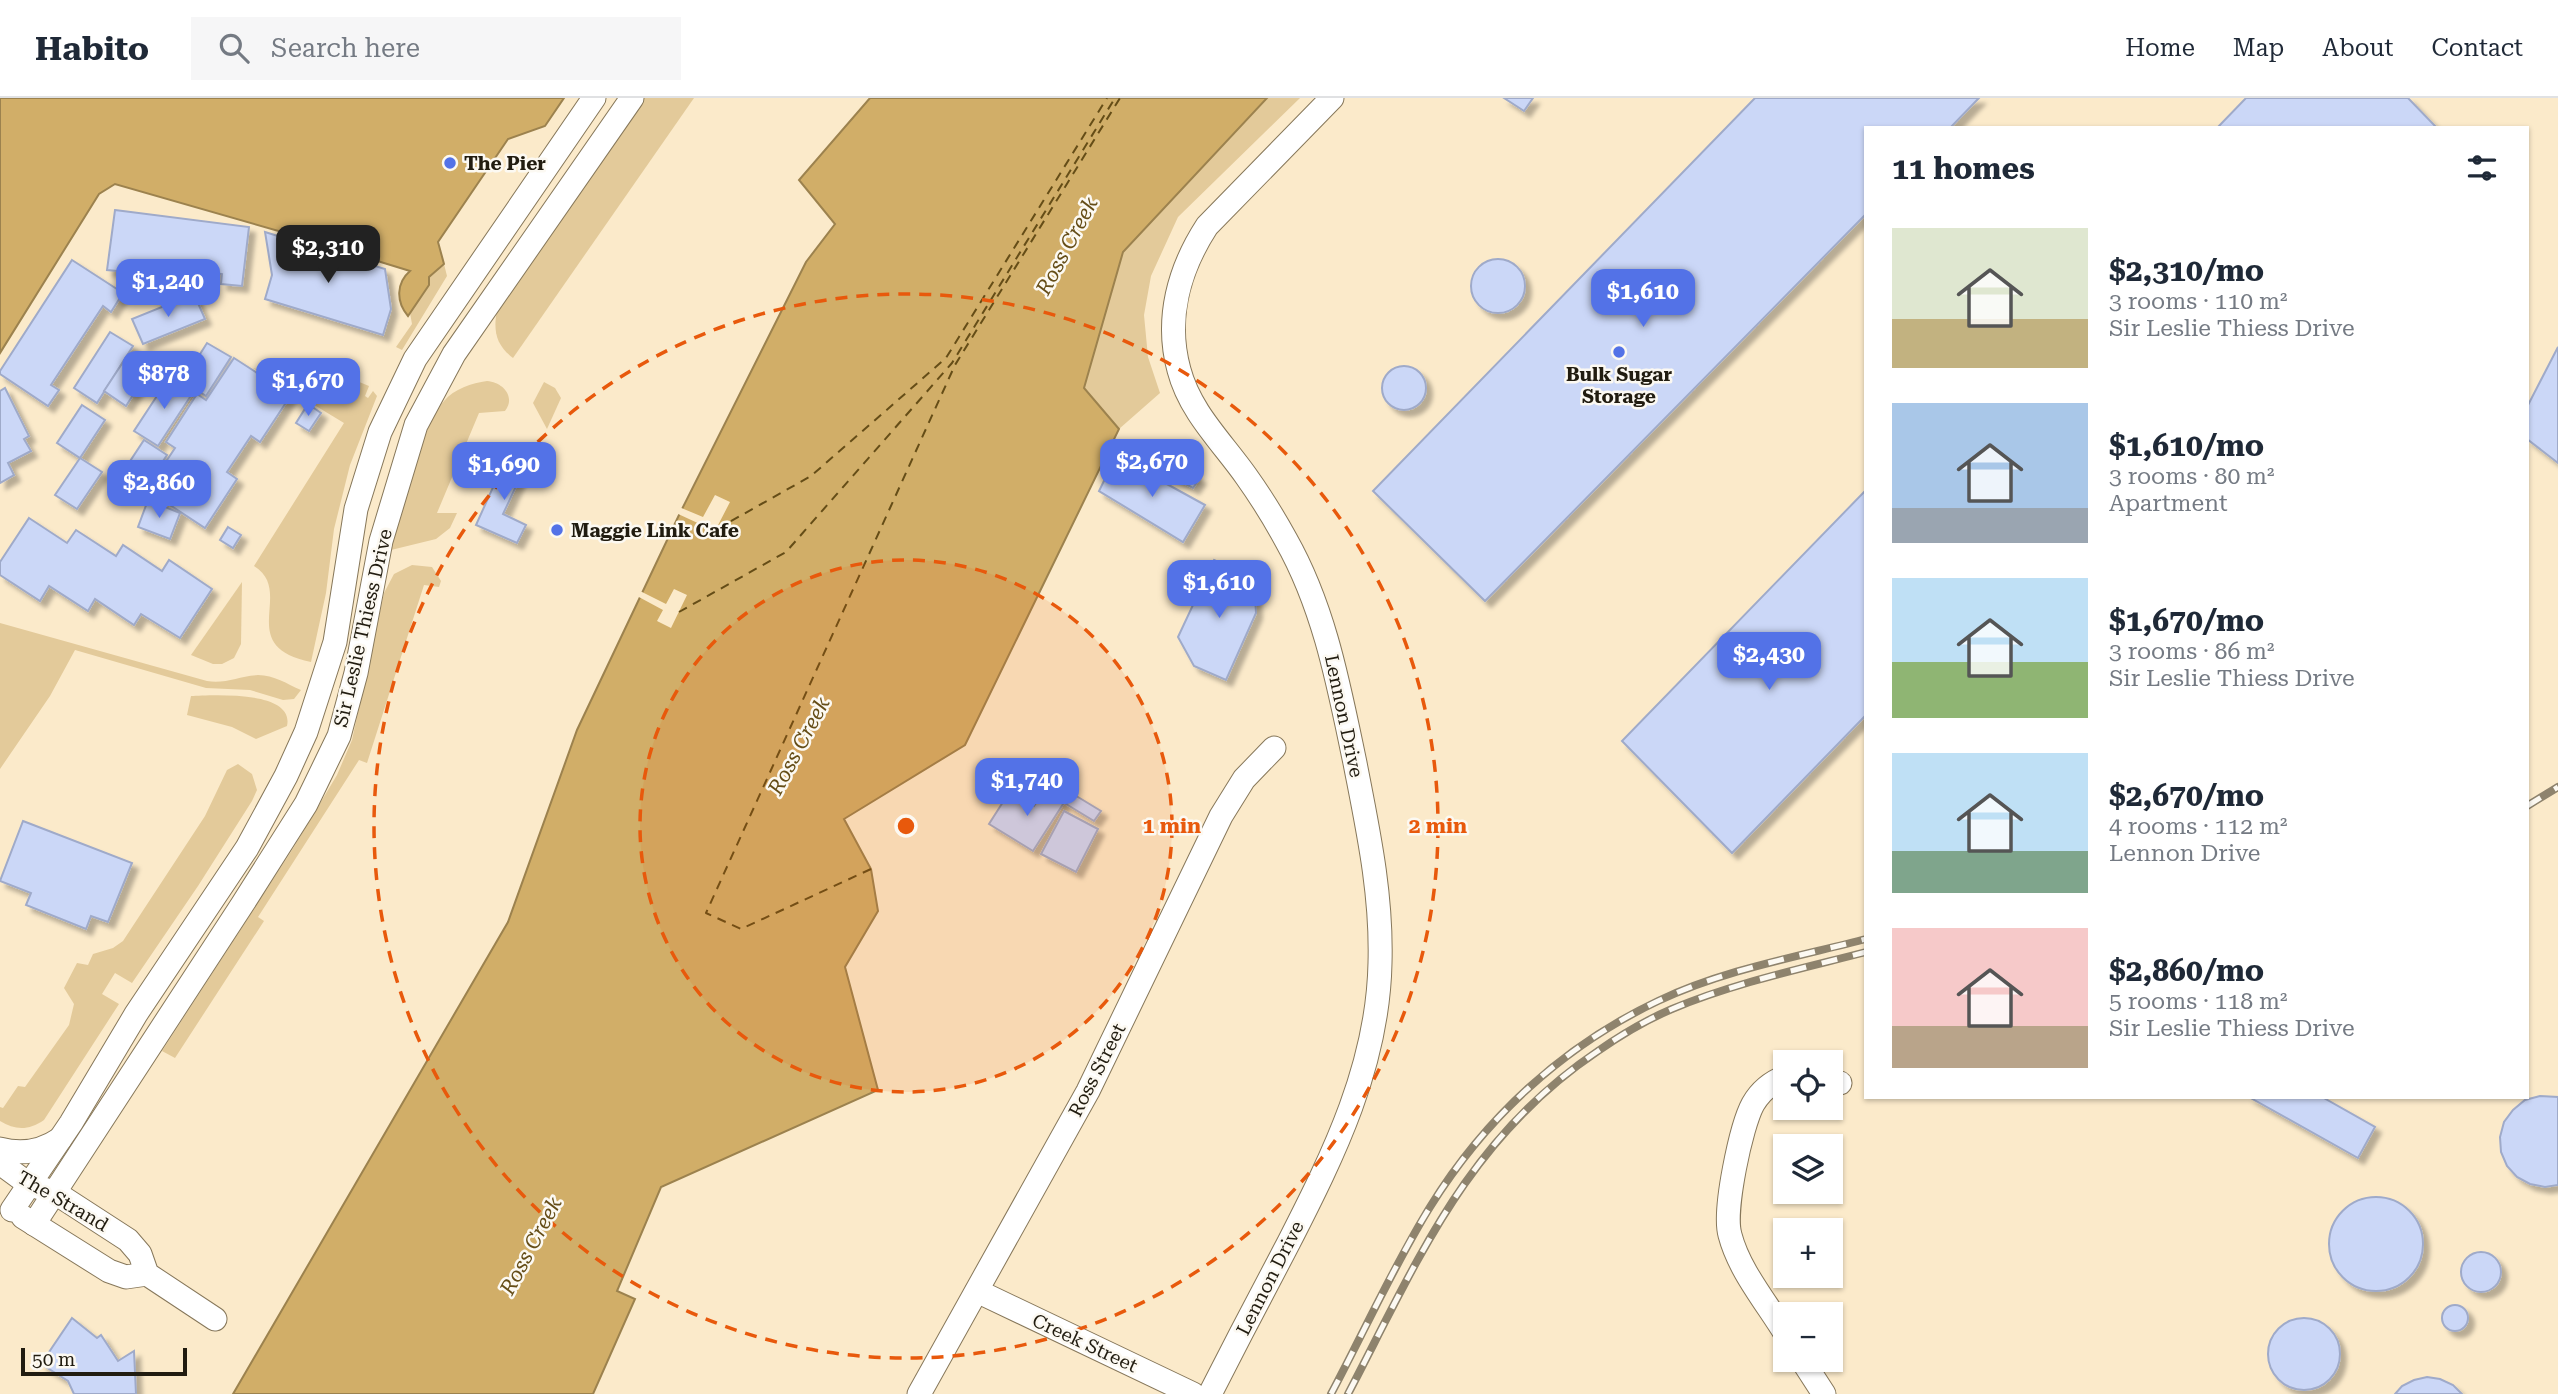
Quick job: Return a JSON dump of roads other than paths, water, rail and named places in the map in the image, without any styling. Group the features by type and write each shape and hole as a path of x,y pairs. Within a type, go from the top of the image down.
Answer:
{"street":[{"name":"Sir Leslie Thiess Drive","path":"6,1206 30,1185 60,1139 136,1014 247,848 286,776 306,732 335,642 356,509 380,432 415,359 594,98"},
{"name":"Sir Leslie Thiess Drive","path":"34,1224 306,804 339,736 356,673 381,541 416,425 454,354 632,98"},
{"path":"1297,133 1317,98"},
{"name":"Lennon Drive","path":"1210,1394 1320,1182 1348,1121 1370,1045 1380,967 1381,927 1376,868 1326,635 1305,578 1269,509 1191,403 1179,370 1174,318 1180,279 1196,243 1219,212 1332,98"},
{"name":"Ross Street","path":"919,1394 1088,1091 1221,816 1244,779 1275,748"},
{"path":"1773,1084 1758,1097 1747,1119 1732,1189 1728,1223 1740,1259 1773,1313"},
{"path":"0,1149 33,1151 43,1149 60,1139"},
{"name":"The Strand","path":"0,1163 30,1185 54,1192 128,1240 140,1254 147,1274 215,1319"},
{"name":"The Strand","path":"6,1206 117,1275 134,1277 147,1274"},
{"name":"Creek Street","path":"977,1291 1193,1394"},
{"path":"1810,1372 1824,1394"}],"water":[{"path":"0,98 564,98 545,126 508,139 438,242 444,264 429,277 429,285 408,316 401,305 399,293 402,281 410,271 115,184 99,194 0,353"},
{"name":"Ross Creek","path":"870,98 1267,98 1123,252 1084,388 1119,429 965,745 844,819 871,869 878,911 845,967 878,1090 661,1187 617,1291 635,1299 593,1394 233,1394 508,922 577,730 679,515 806,262 835,224 799,180"}],"railway":[{"path":"2529,805 2558,787"},
{"path":"1331,1394 1391,1276 1430,1207 1475,1144 1529,1087 1590,1040 1658,1001 1734,973 1864,939"},
{"path":"1348,1394 1398,1296 1450,1205 1480,1163 1514,1123 1553,1086 1616,1039 1672,1009 1743,984 1864,953"}],"place":[{"name":"The Pier","path":"450,163"},
{"name":"Bulk Sugar Storage","path":"1619,352"},
{"name":"Maggie Link Cafe","path":"557,530"}]}
